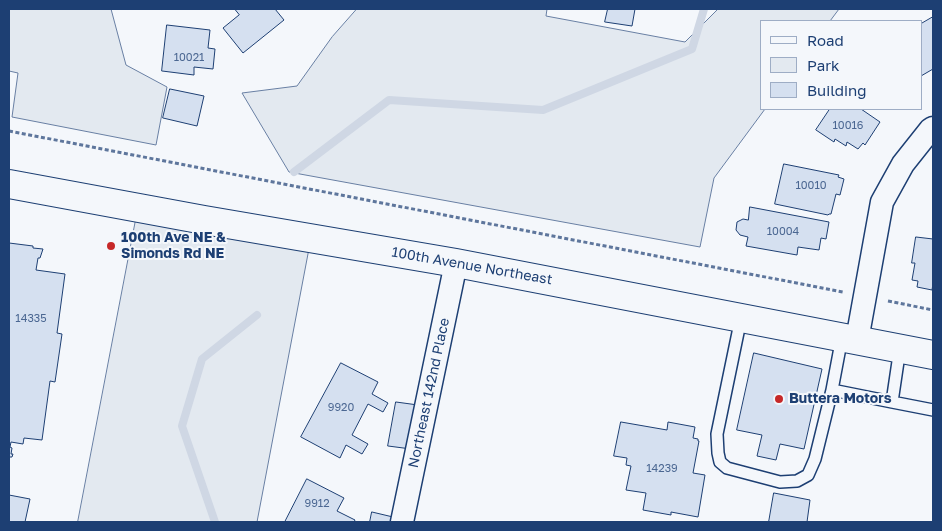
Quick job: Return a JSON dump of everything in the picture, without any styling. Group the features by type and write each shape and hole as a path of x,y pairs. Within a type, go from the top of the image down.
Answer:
{"main road":[{"name":"100th Avenue Northeast","path":"9,184 204,220 456,263 933,355"}],"street":[{"path":"849,338 882,202 903,164 933,128"},
{"name":"Northeast 142nd Place","path":"402,522 456,263"}],"lane":[{"path":"740,318 716,434 720,462 727,468 780,482 797,481 808,475 815,459 832,390 849,338"},
{"path":"892,402 900,348"},
{"path":"832,390 933,410"}],"path":[{"path":"9,131 841,292"},
{"path":"886,301 933,310"}],"green space":[{"path":"9,9 111,9 126,65 167,87 156,145 12,117 18,73 9,71"},
{"path":"357,9 547,9 546,16 685,42 718,9 839,9 831,20 760,20 760,110 764,110 714,178 700,247 289,172 242,93 297,86 332,37"},
{"path":"138,209 311,238 257,522 78,522"}],"building":[{"path":"235,9 275,9 284,20 243,53 223,28 239,15"},
{"path":"608,9 635,9 632,26 605,22"},
{"path":"933,17 933,69 922,75 922,23"},
{"path":"167,25 210,30 208,48 215,49 213,69 194,67 194,75 162,71"},
{"path":"170,89 204,96 197,126 163,118"},
{"path":"829,110 862,110 880,122 865,145 863,143 858,149 847,142 846,146 835,139 834,142 816,130"},
{"path":"784,164 839,175 838,177 844,179 840,195 836,194 831,214 828,215 775,204"},
{"path":"750,207 829,222 826,239 821,238 819,250 798,247 797,255 746,246 748,237 740,235 736,230 737,222 743,219 748,220"},
{"path":"916,237 933,239 932,290 917,287 918,281 912,280 915,263 912,263"},
{"path":"9,243 43,249 40,258 38,258 36,270 65,274 57,333 62,334 55,382 50,381 42,440 24,438 23,444 11,442 12,457 9,457"},
{"name":"Buttera Motors","path":"754,353 822,369 804,449 780,444 776,460 757,456 762,435 737,430"},
{"path":"341,363 378,382 372,394 388,403 383,412 368,404 352,435 368,444 362,454 346,445 340,458 301,437"},
{"path":"396,402 418,405 411,449 388,446"},
{"path":"621,422 667,430 668,422 695,427 693,438 699,441 693,473 705,475 698,517 671,512 671,515 643,510 646,493 626,490 631,466 626,465 627,458 614,456"},
{"path":"307,479 344,498 337,511 355,520 354,522 285,522"},
{"path":"774,493 810,500 807,522 769,522"},
{"path":"9,495 30,499 25,522 9,522"},
{"path":"372,512 393,517 392,522 370,522"}],"waterway":[{"path":"294,172 389,100 543,110 692,49 704,9"},
{"path":"215,522 182,426 202,359 257,315"}],"place":[{"name":"100th Ave NE & Simonds Rd NE","path":"111,246"},
{"name":"Buttera Motors","path":"779,399"}]}
